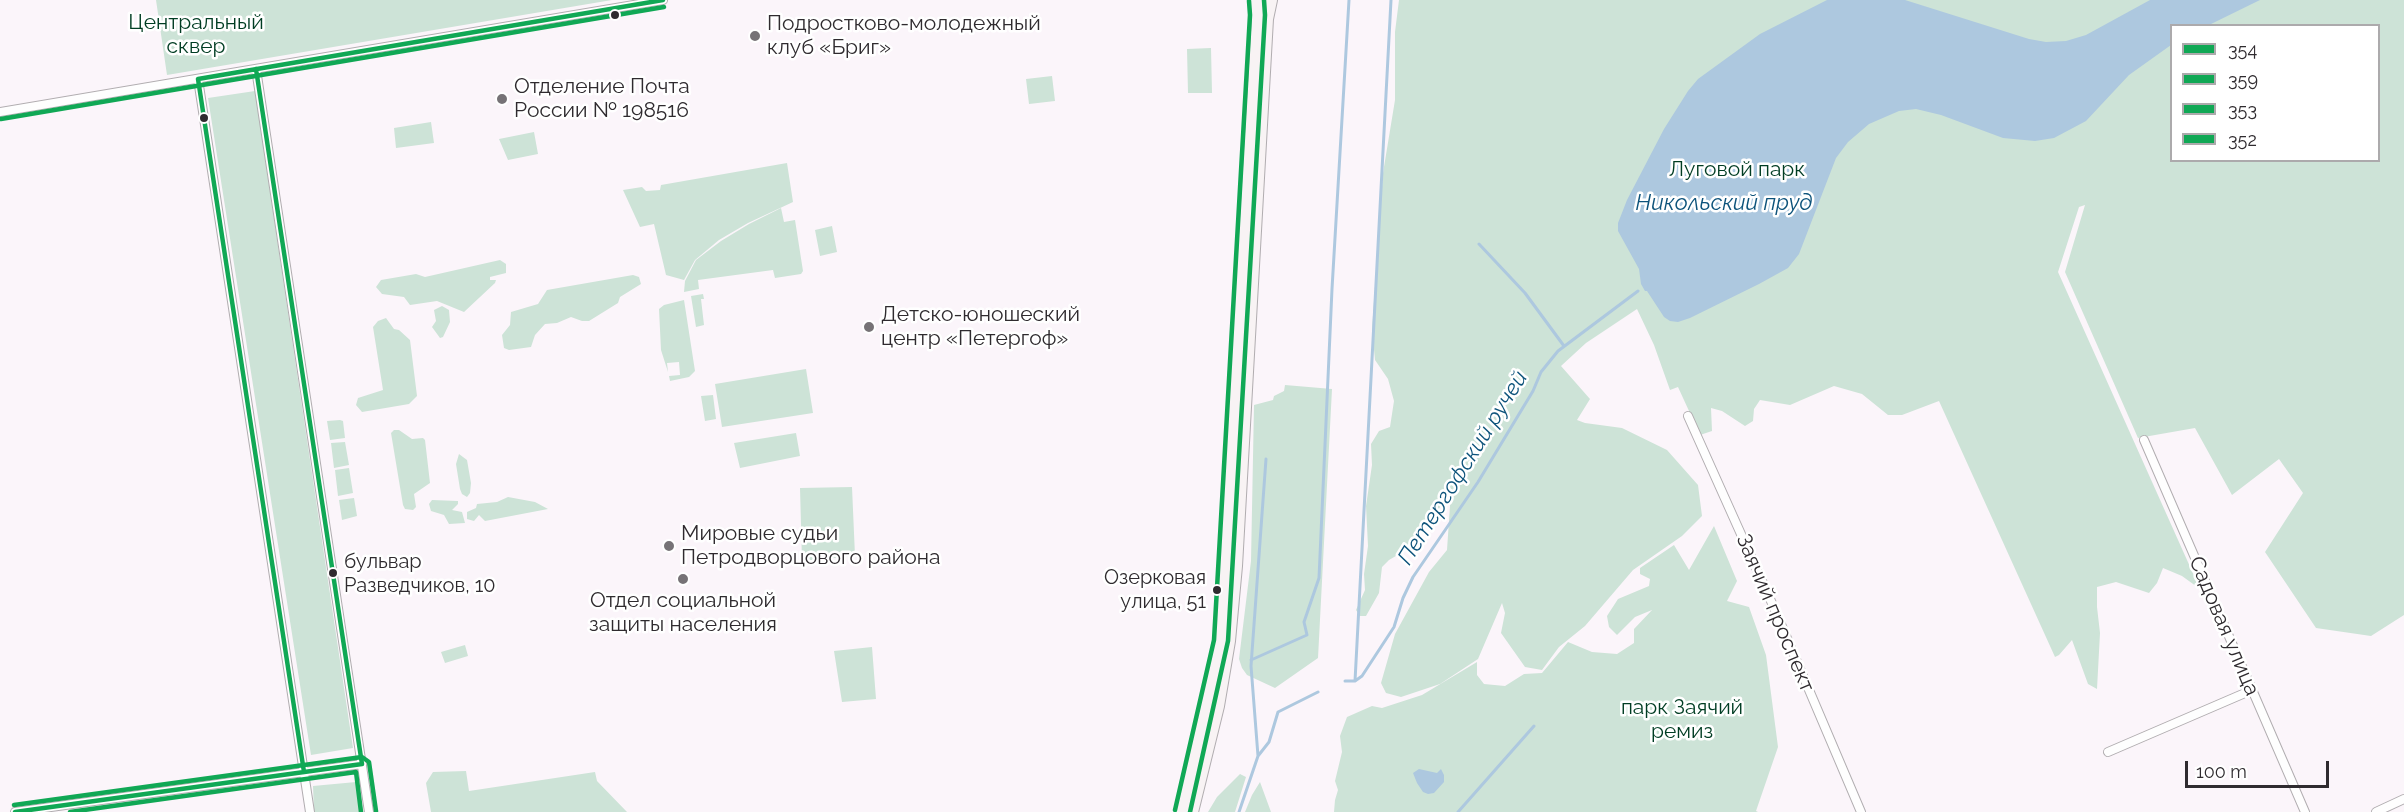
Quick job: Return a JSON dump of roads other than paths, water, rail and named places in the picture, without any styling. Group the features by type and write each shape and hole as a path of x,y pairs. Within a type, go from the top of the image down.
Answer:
{"street":[{"path":"0,112 663,0"},
{"path":"1182,812 1221,641 1258,15 1256,0"},
{"path":"1192,812 1218,706 1229,648 1236,566 1266,30 1271,0"},
{"path":"256,69 369,812"},
{"path":"198,79 309,812"},
{"name":"Заячий проспект","path":"1688,416 1775,610 1861,812"},
{"name":"Садовая улица","path":"2144,440 2306,812"},
{"path":"2108,752 2252,690"},
{"path":"15,812 362,764"},
{"path":"2376,812 2404,799"}],"water":[{"name":"Никольский пруд","path":"1827,0 1905,0 2029,39 2046,42 2066,41 2086,35 2150,0 2260,0 2211,24 2170,24 2170,46 2129,75 2086,121 2054,138 2035,141 2003,138 1941,115 1916,109 1899,111 1869,124 1848,142 1836,158 1799,254 1788,268 1690,318 1678,322 1670,321 1664,317 1641,284 1639,269 1618,231 1618,223 1627,200 1664,129 1688,91 1698,79 1760,34"},
{"path":"1419,769 1437,773 1441,769 1444,782 1434,793 1423,792 1417,783 1413,773"}],"waterway":[{"path":"1251,660 1307,635 1304,622 1319,578 1332,289 1349,0"},
{"path":"1355,681 1391,0"},
{"path":"1479,244 1525,293 1564,346"},
{"name":"Петергофский ручей","path":"1345,681 1355,681 1362,676 1394,627 1403,598 1413,577 1478,482 1533,391 1541,372 1558,351 1638,291"},
{"path":"1258,756 1251,666 1266,459"},
{"name":"Петергофский ручей","path":"1239,812 1258,756 1269,742 1278,712 1318,692"},
{"path":"1458,812 1534,726"}],"place":[{"name":"Подростково-молодежный клуб «Бриг»","path":"755,36"},
{"name":"Отделение Почта России № 198516","path":"502,99"},
{"name":"Детско-юношеский центр «Петергоф»","path":"869,327"},
{"name":"Мировые судьи Петродворцового района","path":"669,546"},
{"name":"бульвар Разведчиков, 10","path":"333,573"},
{"name":"Отдел социальной защиты населения","path":"683,579"},
{"name":"Озерковая улица, 51","path":"1217,590"}],"park label":[{"name":"Центральный сквер","path":"196,35"},
{"name":"Луговой парк","path":"1737,170"},
{"name":"парк Заячий ремиз","path":"1682,720"}]}
